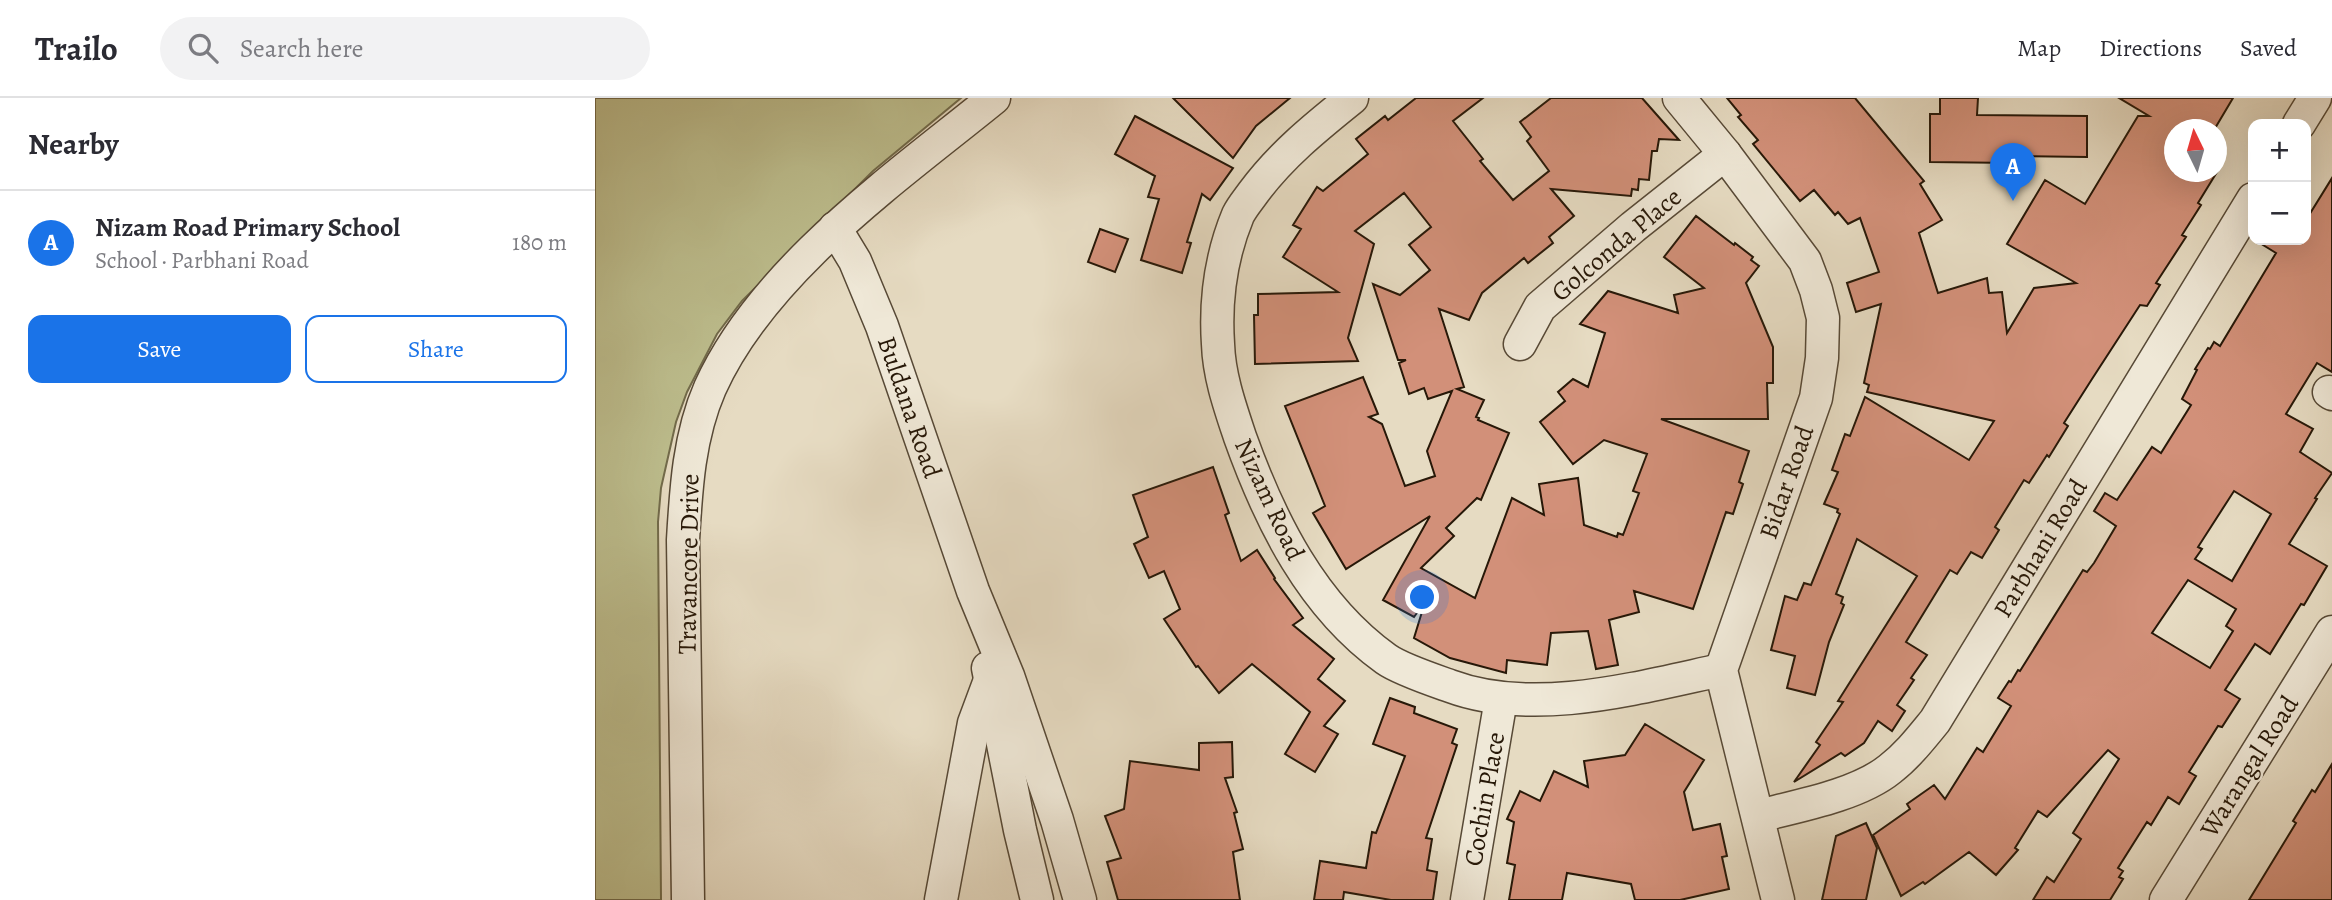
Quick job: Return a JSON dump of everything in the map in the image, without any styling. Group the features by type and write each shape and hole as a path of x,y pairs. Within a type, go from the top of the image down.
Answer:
{"street":[{"name":"Travancore Drive","path":"688,900 683,540 686,486 695,435 710,388 735,343 767,301 835,228 995,98"},
{"name":"Nizam Road","path":"1352,98 1310,132 1269,172 1239,212 1221,268 1217,308 1222,377 1251,466 1289,550 1338,617 1388,660 1452,687 1501,699 1606,695 1721,670"},
{"name":"Bidar Road","path":"1678,98 1725,154 1805,261 1823,318 1822,358 1816,398 1721,670"},
{"path":"2302,119 2315,98"},
{"name":"Golconda Place","path":"1520,344 1540,307 1633,227 1725,154"},
{"name":"Parbhani Road","path":"1758,816 1820,801 1857,786 1888,771 1913,749 1935,721 2248,207"},
{"name":"Buldana Road","path":"835,228 855,261 882,326 973,591 1013,689 1057,820 1080,900"},
{"name":"Buldana Road","path":"973,591 1020,830 1037,900"},
{"name":"Warangal Road","path":"2166,900 2332,632"},
{"path":"1721,670 1778,900"},
{"path":"941,900 974,723 990,679"},
{"name":"Cochin Place","path":"1467,900 1501,699"}],"green space":[{"path":"595,98 961,98 873,171 742,301 717,334 687,392 676,422 661,488 658,522 661,900 595,900"}],"building":[{"path":"1173,98 1290,98 1256,126 1233,158"},
{"path":"1416,98 1483,98 1453,121 1483,159 1480,161 1513,200 1549,171 1527,141 1531,137 1520,122 1551,98 1642,98 1679,140 1659,139 1657,151 1652,151 1649,180 1639,179 1638,190 1632,189 1631,196 1551,189 1574,216 1549,237 1553,243 1528,263 1524,258 1482,293 1469,320 1439,309 1464,387 1457,389 1484,400 1476,417 1478,420 1509,433 1481,500 1477,498 1446,528 1454,536 1421,568 1475,598 1512,498 1544,515 1539,484 1578,478 1584,525 1617,537 1618,533 1623,535 1639,493 1633,491 1647,454 1604,440 1573,464 1540,422 1565,401 1558,392 1573,379 1588,387 1605,333 1580,324 1608,291 1678,313 1674,295 1704,288 1664,257 1696,216 1753,257 1751,260 1759,266 1746,283 1773,347 1773,383 1767,383 1768,419 1661,419 1749,451 1739,482 1743,484 1733,514 1726,512 1693,609 1634,591 1639,612 1609,620 1618,665 1596,669 1588,631 1551,633 1547,665 1507,660 1506,673 1450,658 1414,638 1425,602 1414,617 1383,600 1430,516 1346,569 1313,513 1325,506 1285,406 1363,377 1378,414 1369,417 1382,424 1405,486 1435,476 1427,451 1452,391 1428,399 1424,388 1409,394 1399,363 1406,360 1398,360 1373,284 1400,295 1430,270 1409,245 1431,227 1404,193 1355,231 1374,244 1348,338 1358,361 1255,364 1254,315 1258,315 1258,294 1338,292 1283,257 1301,229 1293,225 1317,187 1323,191 1368,154 1356,139 1385,116 1388,120"},
{"path":"1727,98 1855,98 1924,181 1920,184 1942,220 1919,233 1938,293 1987,278 1989,293 2002,292 2007,333 2034,288 2076,283 2007,244 2045,180 2085,204 2138,116 2149,116 2119,98 2233,98 2221,119 2164,119 2164,182 2211,182 2198,203 2201,205 2182,235 2186,237 2156,283 2160,285 2147,306 2140,305 2064,423 2068,426 2049,457 2047,455 2029,483 2024,480 1995,527 1999,530 1982,558 1971,552 1957,574 1950,570 1906,642 1927,655 1897,705 1905,711 1892,731 1878,721 1864,743 1845,756 1841,753 1794,782 1820,745 1816,742 1843,702 1838,701 1917,576 1857,539 1836,594 1843,597 1841,603 1844,605 1829,642 1815,695 1787,688 1795,656 1771,650 1785,596 1797,600 1804,583 1811,585 1840,514 1838,509 1824,504 1838,472 1832,470 1845,434 1850,436 1865,397 1969,460 1994,421 1867,392 1869,385 1864,383 1881,304 1856,312 1847,283 1879,272 1860,218 1848,224 1838,212 1835,215 1814,190 1800,201 1753,144 1758,140 1738,117 1741,115"},
{"path":"1940,98 1978,98 1977,115 2087,116 2087,157 2003,156 2014,163 1930,162 1930,114 1940,114"},
{"path":"1135,116 1233,168 1210,200 1202,194 1187,242 1191,243 1182,273 1141,260 1159,199 1148,197 1155,176 1115,154"},
{"path":"2332,178 2332,372 2317,363 2286,414 2313,429 2300,452 2332,473 2289,544 2327,566 2270,654 2255,644 2225,690 2240,699 2222,727 2218,726 2189,772 2196,776 2179,804 2168,797 2151,825 2147,822 2118,868 2123,871 2119,877 2123,879 2110,900 2033,900 2047,877 2054,882 2081,839 2073,833 2119,759 2108,750 2047,817 2038,811 2015,848 2018,850 1996,875 1969,852 1925,884 1923,882 1901,896 1873,835 1910,809 1907,804 1934,785 1945,799 1977,748 1983,752 2011,706 1998,698 2009,681 2020,671 2083,570 2087,572 2094,563 2116,526 2094,511 2105,493 2117,500 2152,447 2161,453 2191,405 2182,399 2197,370 2195,369 2214,342 2220,346 2276,253 2263,245 2311,245 2311,212","holes":["2234,491 2271,514 2232,581 2195,559 2202,549 2198,547","2188,580 2236,609 2226,626 2233,631 2210,668 2152,633"]},
{"path":"1100,229 1128,239 1115,272 1088,262"},
{"path":"1213,467 1229,513 1225,515 1241,561 1257,550 1274,579 1303,618 1293,625 1334,659 1318,679 1345,701 1324,726 1338,734 1315,772 1285,754 1310,712 1252,664 1219,693 1198,666 1196,667 1164,619 1180,609 1164,571 1149,578 1134,544 1148,537 1133,495"},
{"path":"1390,698 1415,707 1414,713 1457,729 1452,743 1457,745 1426,838 1432,839 1427,870 1437,872 1433,900 1391,900 1344,892 1343,900 1314,900 1320,861 1366,868 1372,832 1376,833 1405,756 1373,744"},
{"path":"1645,724 1704,760 1684,792 1693,830 1720,824 1727,856 1722,857 1729,889 1680,900 1635,900 1631,884 1567,873 1562,900 1509,900 1515,865 1507,863 1514,822 1507,819 1520,791 1540,801 1554,771 1588,787 1584,761 1625,755"},
{"path":"1232,742 1233,777 1225,778 1237,812 1234,813 1243,849 1233,852 1240,900 1118,900 1107,862 1121,858 1105,816 1124,809 1130,761 1199,770 1199,743"},
{"path":"2332,764 2332,900 2249,900 2296,823 2293,821"},
{"path":"1866,823 1877,848 1866,900 1822,900 1836,836"}],"place":[{"name":"Nizam Road Primary School","path":"2013,201"}]}
